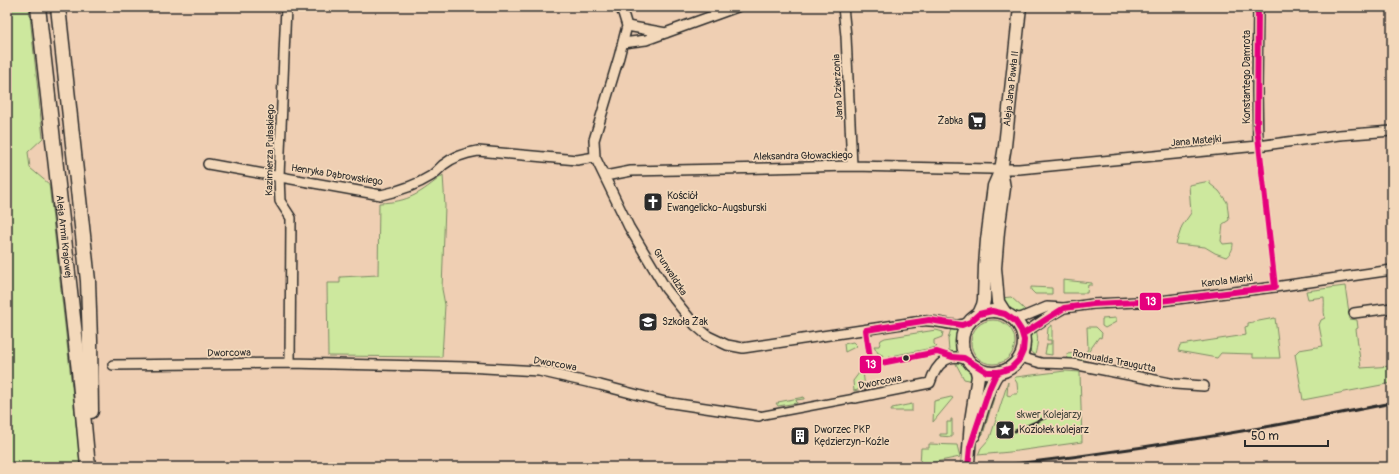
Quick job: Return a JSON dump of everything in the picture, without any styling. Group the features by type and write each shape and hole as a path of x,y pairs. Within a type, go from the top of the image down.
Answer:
{"main road":[{"name":"Aleja Armii Krajowej","path":"38,7 89,467"},
{"name":"Aleja Armii Krajowej","path":"58,7 88,281 90,341 89,467"},
{"name":"Aleja Jana Pawła II","path":"974,318 983,305 984,300 985,253 994,186 1001,170 1006,146 1020,7"},
{"name":"Aleja Jana Pawła II","path":"1001,170 1004,188 996,268 998,302 1008,315"},
{"path":"968,463 971,421 978,376 964,350 962,343 966,328 974,318 992,311 1008,315 1021,327 1024,342 1020,357 1007,370 989,372 973,365"},
{"path":"970,448 990,387 995,376 999,372"}],"street":[{"name":"Kazimierza Pułaskiego","path":"286,7 279,176 280,201 291,218 290,363"},
{"path":"623,43 646,40 737,7"},
{"name":"Jana Dzierżonia","path":"843,7 846,36 852,166"},
{"name":"Konstantego Damrota","path":"1258,7 1258,146"},
{"name":"Grunwaldzka","path":"624,9 627,26 594,140 595,157 629,227 666,289 695,325 708,336 727,346 743,348 922,321 935,320 957,325 965,324 974,318"},
{"path":"627,26 667,33"},
{"name":"Jana Matejki","path":"1001,170 1258,146 1339,135 1392,131"},
{"name":"Henryka Dąbrowskiego","path":"208,164 381,195 405,189 431,176 444,164 466,153 478,151 577,160 595,157"},
{"name":"Aleksandra Głowackiego","path":"605,176 631,171 852,166 1001,170"},
{"name":"Karola Miarki","path":"1008,315 1019,318 1047,307 1064,308 1093,304 1160,301 1275,287 1392,270"},
{"name":"Karola Miarki","path":"1023,334 1064,308"},
{"path":"1354,313 1392,308"},
{"name":"Dworcowa","path":"113,365 290,363 467,367 539,371 665,402 697,408 759,416 930,383 939,365 952,357 962,357 973,365"},
{"name":"Romualda Traugutta","path":"1020,357 1047,364 1073,364 1175,384 1204,386"}],"green space":[{"path":"7,7 29,7 43,138 28,152 30,168 49,184 81,467 7,467"},
{"path":"443,175 445,206 442,289 445,305 442,357 328,356 327,283 340,283 340,277 378,275 379,203 399,201 421,192"},
{"path":"1210,181 1210,184 1219,191 1227,202 1229,220 1223,224 1221,241 1223,244 1233,243 1233,248 1226,257 1205,247 1176,244 1182,226 1191,213 1189,185"},
{"path":"1063,280 1092,283 1092,285 1088,285 1087,293 1063,293"},
{"path":"1345,286 1350,319 1357,320 1358,328 1356,329 1361,368 1392,366 1392,383 1303,400 1295,354 1299,350 1323,346 1319,325 1321,320 1325,318 1324,297 1308,299 1306,291"},
{"path":"1031,287 1052,288 1052,294 1035,294 1031,290"},
{"path":"1011,297 1026,312 1017,313 1010,311 1001,298"},
{"path":"1116,318 1116,322 1105,328 1102,326 1102,319"},
{"path":"1275,318 1280,358 1253,358 1253,354 1221,353 1217,358 1178,351 1180,345 1246,335 1245,327 1248,326 1248,323"},
{"path":"989,320 997,320 1002,321 1009,326 1014,333 1014,351 1009,358 1002,363 989,364 981,361 974,354 971,346 971,338 974,330 981,323"},
{"path":"1052,325 1052,355 1045,354 1047,344 1051,344 1051,340 1047,340 1048,328"},
{"path":"1087,327 1096,327 1102,333 1101,338 1099,337 1082,361 1068,359 1067,354 1086,352 1088,349"},
{"path":"951,329 960,331 958,343 960,354 949,350 948,339"},
{"path":"936,330 943,332 942,337 934,340 934,344 937,347 886,357 878,353 874,346 879,346 881,340 885,338"},
{"path":"1036,330 1038,339 1035,355 1029,350 1028,343 1029,339"},
{"path":"853,342 857,346 845,352 844,344"},
{"path":"955,362 963,363 969,367 974,381 964,379"},
{"path":"860,363 862,363 865,388 854,391 853,381 859,373"},
{"name":"skwer Kolejarzy","path":"1065,371 1080,372 1082,442 978,455 981,448 990,438 1008,382 1007,395 1011,396 1012,394 1018,393 1017,383 1014,378 1016,377"},
{"path":"804,397 804,399 796,400 797,403 778,406 776,403 779,403 778,402"},
{"path":"951,397 953,398 933,422 934,401"},
{"path":"991,397 994,398 983,434 979,437"},
{"path":"912,404 912,411 891,411 892,408"},
{"path":"951,419 952,437 940,436 940,434 947,434 947,422 951,422"},
{"path":"929,444 957,445 960,457 920,465 921,448 929,448"}],"railway":[{"path":"990,467 1192,440 1392,403"},
{"path":"1015,431 1047,417"}],"transit line":[{"name":"13","path":"1023,334 1064,308 1093,304 1160,301 1275,287 1257,127 1258,7"},
{"name":"13","path":"992,311 1005,314 1015,321 1021,330 1024,340 1023,351 1019,360 1011,368 999,372 987,372 964,358 952,357 937,352 871,365 866,330 929,320 962,325 970,322 979,314 992,311"},
{"name":"13","path":"968,467 970,447 990,387 995,376 999,372"}],"place":[{"name":"Żabka","path":"977,121"},
{"name":"Kościół Ewangelicko-Augsburski","path":"653,202"},
{"name":"Szkoła Żak","path":"648,322"},
{"name":"Koziołek kolejarz","path":"1005,430"},
{"name":"Dworzec PKP Kędzierzyn-Koźle","path":"800,436"}]}
